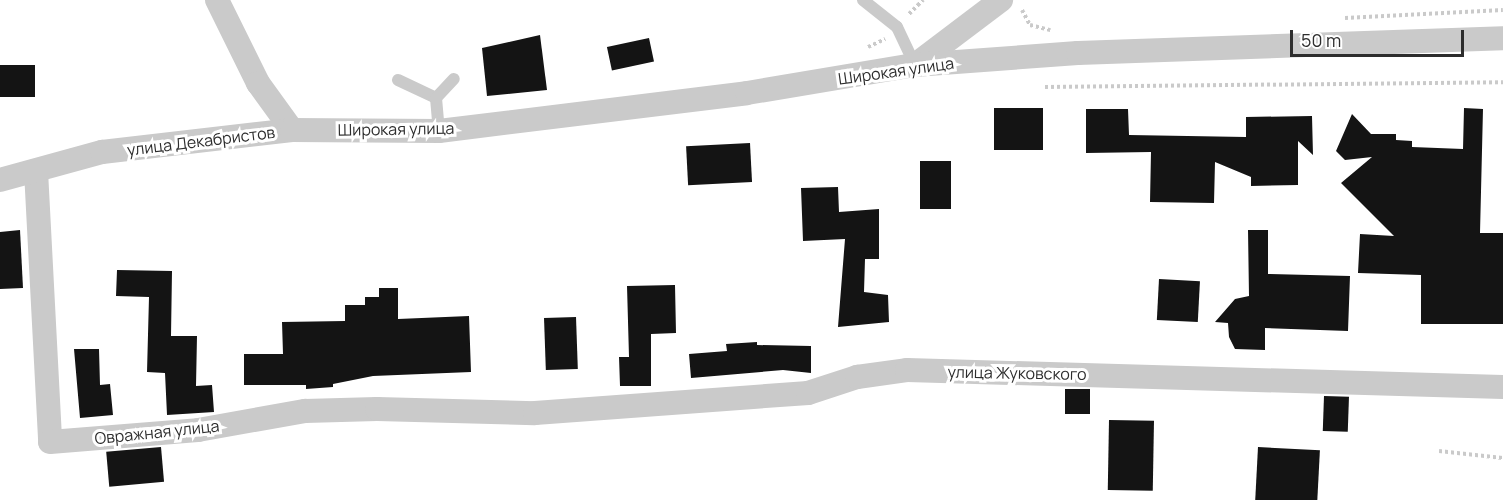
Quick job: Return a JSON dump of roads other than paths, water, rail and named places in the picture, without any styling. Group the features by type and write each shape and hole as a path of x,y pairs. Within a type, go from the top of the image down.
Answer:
{"street":[{"name":"улица Декабристов","path":"0,180 102,152 292,130 258,83 217,0"},
{"path":"915,65 1001,0"},
{"name":"Широкая улица","path":"292,130 439,131 747,93 915,65 1078,53 1503,38"},
{"name":"Овражная улица","path":"36,171 50,442 198,429 305,411 377,409 535,413"},
{"name":"улица Жуковского","path":"535,413 808,393 857,377 907,370 1503,387"}],"lane":[{"path":"863,0 897,27 915,65"},
{"path":"439,131 436,98 454,79"},
{"path":"398,80 436,98"}]}
